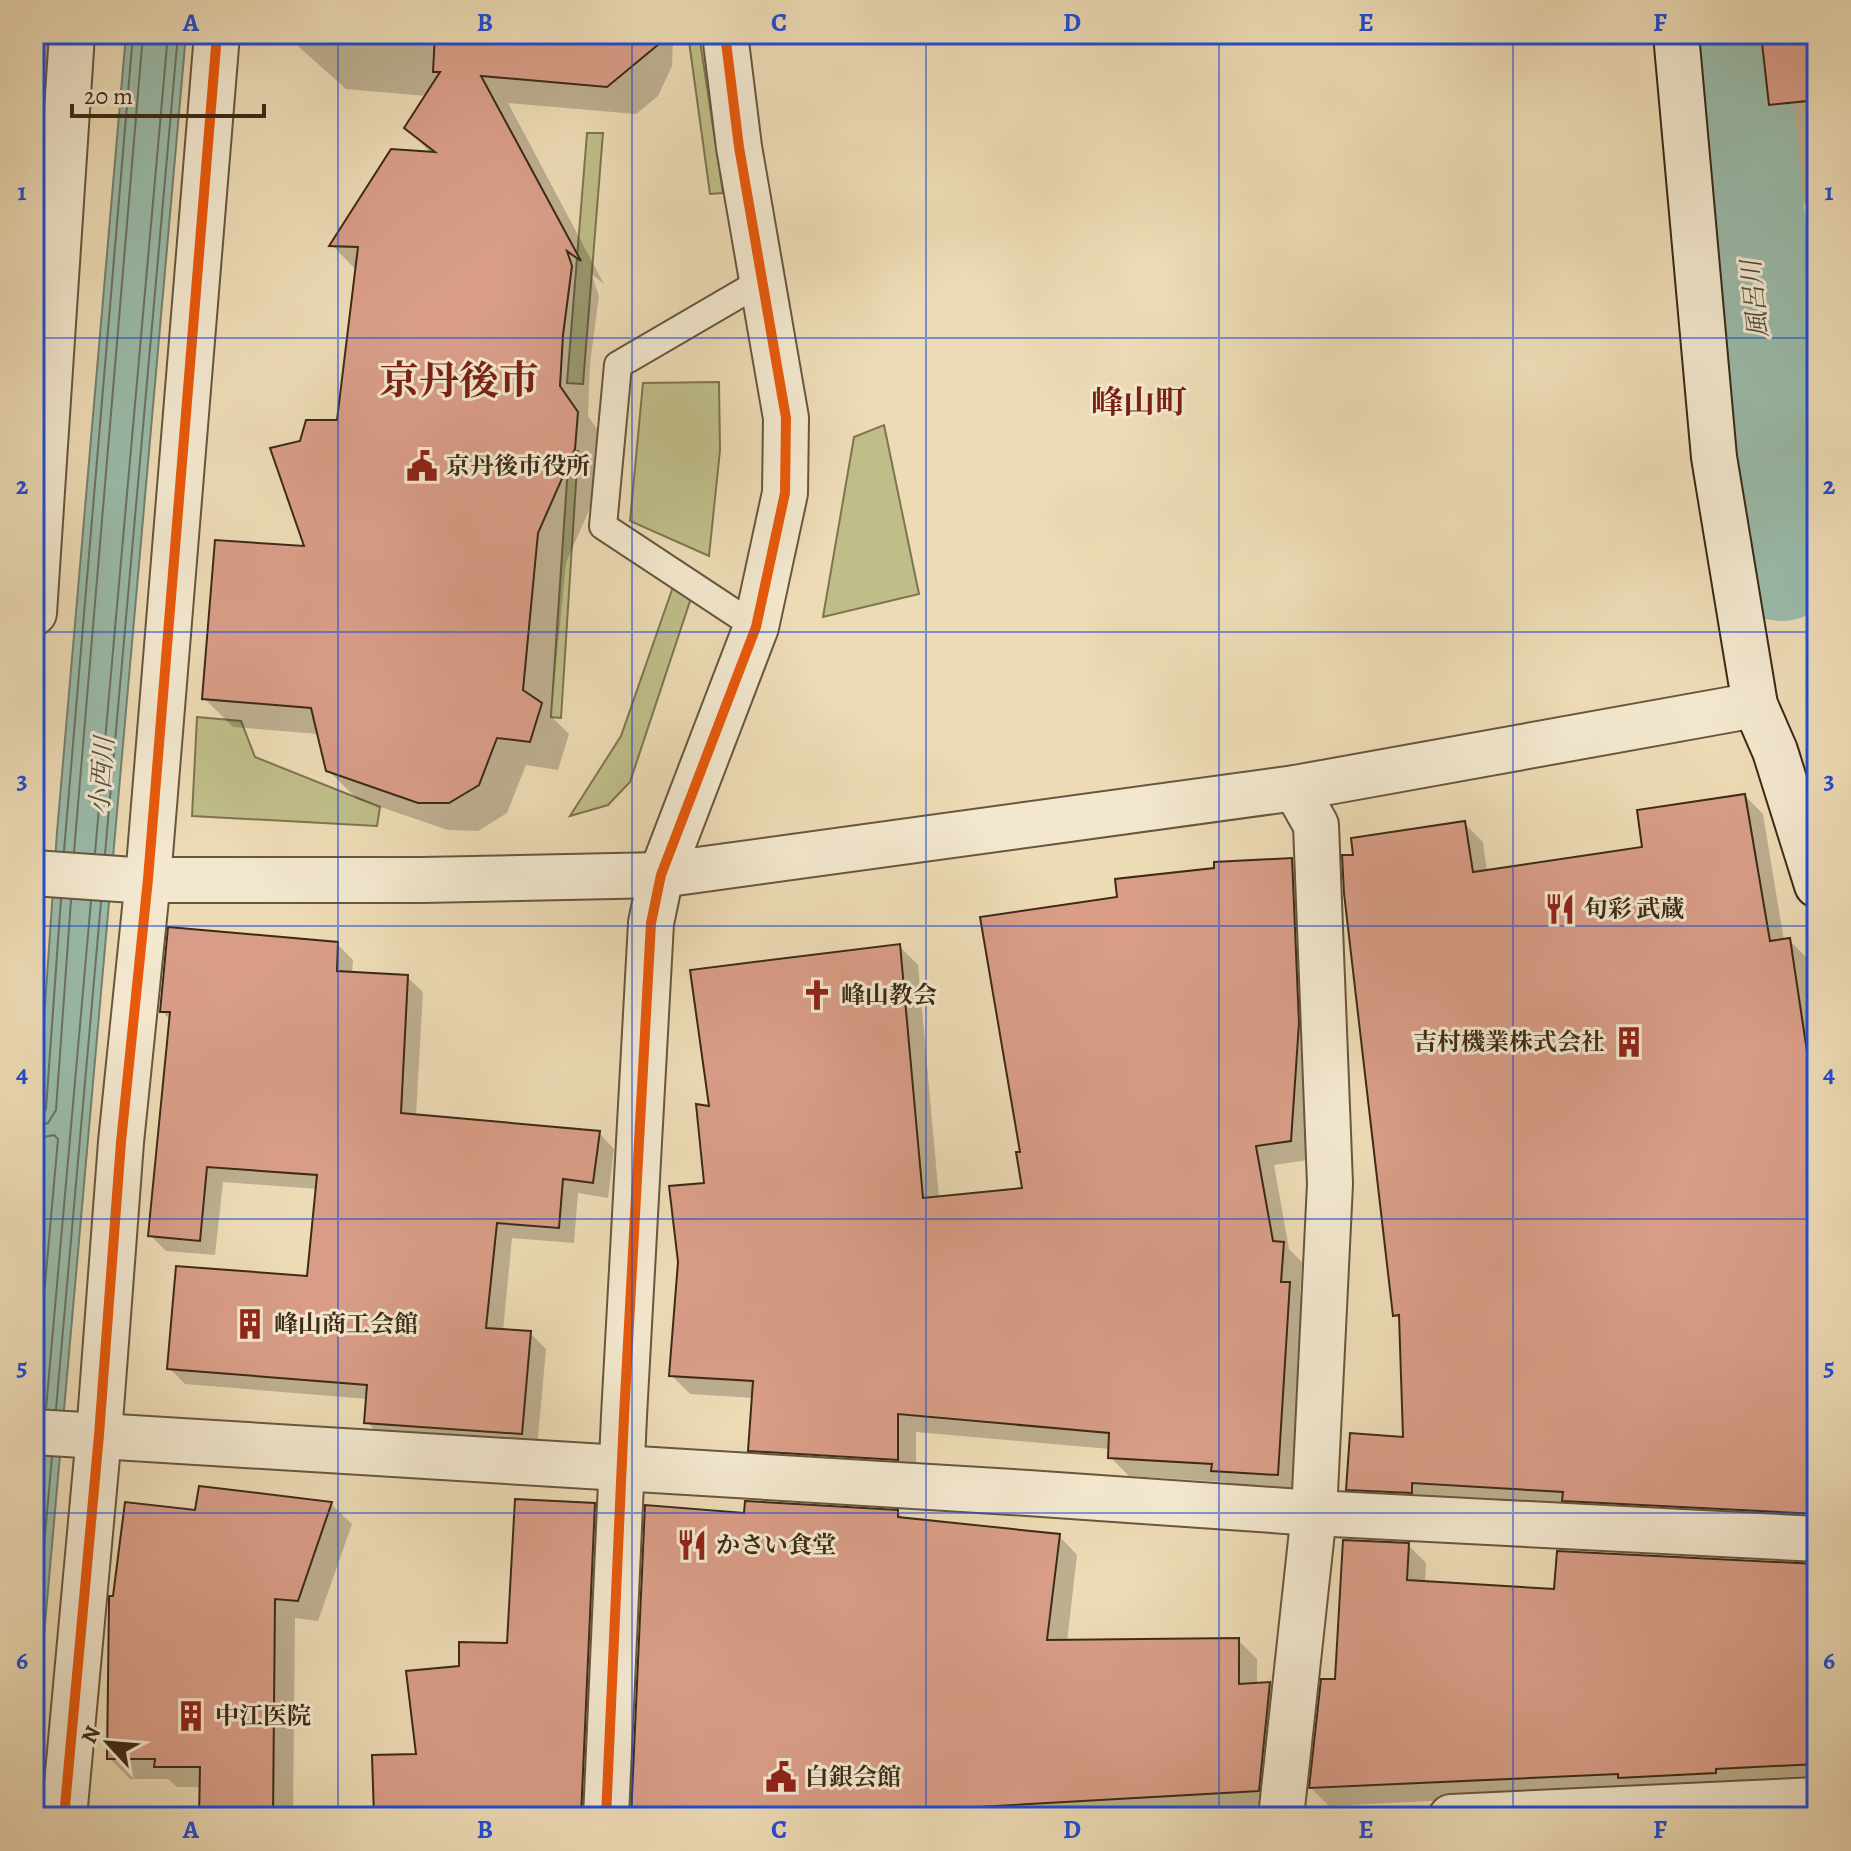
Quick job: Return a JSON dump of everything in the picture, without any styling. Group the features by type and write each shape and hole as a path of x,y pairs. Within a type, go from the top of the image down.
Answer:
{"street":[{"path":"34,613 72,34"},
{"path":"64,1817 91,1434 121,1142 141,880 217,34"},
{"path":"606,1817 621,1469 651,923 661,875 756,627 785,493 786,418 739,147 725,34"},
{"path":"1676,34 1714,457 1755,705 1775,751 1817,885"},
{"path":"34,873 141,880 422,880 661,875 1295,788 1755,705"},
{"path":"1281,1817 1314,1513 1330,1184 1316,825 1295,788"},
{"path":"34,1432 1314,1513 1817,1539"},
{"path":"1451,1817 1817,1800"}],"lane":[{"path":"756,627 603,526 618,365 762,281"}],"shaded area":[{"path":"688,34 699,34 723,193 710,194"},
{"path":"587,133 603,133 583,384 567,383"},
{"path":"719,382 720,450 709,556 630,521 643,383"},
{"path":"884,425 919,594 823,617 854,437"},
{"path":"569,451 578,451 561,718 551,717"},
{"path":"674,584 693,592 630,782 608,805 570,816 621,736"},
{"path":"197,717 241,721 255,757 380,807 377,826 192,816"}],"water":[{"name":"小西川","path":"126,34 186,34 34,1748 34,1164 57,832"}],"building":[{"name":"京丹後市役所","path":"435,34 671,34 607,87 481,76 581,261 567,251 572,266 560,386 578,412 575,449 538,533 523,690 542,703 530,742 497,738 479,785 449,803 418,803 326,771 311,708 202,699 215,540 304,546 270,448 300,441 306,420 337,420 358,247 329,246 391,149 435,152 404,128 440,72 433,72"},
{"path":"1761,34 1817,34 1817,100 1769,105"},
{"path":"1745,794 1770,941 1790,938 1817,1118 1817,1514 1562,1501 1563,1492 1412,1483 1412,1493 1346,1490 1350,1433 1403,1437 1399,1315 1393,1316 1344,893 1342,855 1353,855 1351,838 1465,821 1473,872 1642,847 1637,810"},
{"path":"1292,858 1299,1023 1291,1141 1256,1146 1273,1241 1284,1242 1281,1282 1290,1282 1278,1475 1211,1471 1212,1464 1108,1458 1109,1433 898,1414 898,1460 748,1451 753,1381 669,1376 678,1262 669,1186 704,1183 696,1104 709,1106 690,970 900,944 923,1198 1022,1188 1016,1152 1020,1152 980,917 1117,897 1115,879 1214,868 1214,862"},
{"path":"168,927 338,942 337,971 408,975 401,1113 600,1131 593,1183 563,1179 559,1228 497,1223 486,1328 531,1331 522,1434 364,1423 367,1385 167,1369 176,1266 307,1276 317,1175 207,1167 200,1241 148,1236 170,1012 160,1012"},
{"path":"199,1486 332,1502 298,1601 275,1599 273,1817 199,1817 200,1767 154,1767 155,1759 107,1759 109,1596 113,1596 125,1502 195,1510"},
{"path":"515,1499 595,1503 581,1817 374,1817 372,1755 416,1754 406,1671 459,1666 459,1642 507,1643"},
{"path":"745,1501 898,1510 898,1517 1060,1534 1047,1640 1239,1638 1239,1684 1270,1682 1259,1791 800,1817 631,1817 645,1505 744,1513"},
{"path":"1343,1540 1409,1543 1407,1580 1554,1589 1557,1551 1817,1564 1817,1764 1618,1778 1618,1774 1309,1788 1321,1679 1335,1679"}],"waterway":[{"name":"風呂川","path":"1729,34 1781,563"}],"cycle path":[{"path":"64,1817 99,1435 121,1142 148,879 217,34"},
{"path":"606,1817 651,923 661,875 756,627 785,493 786,418 739,147 725,34"}],"place":[{"name":"京丹後市役所","path":"422,466"},
{"name":"旬彩 武蔵","path":"1560,909"},
{"name":"峰山教会","path":"817,995"},
{"name":"吉村機業株式会社","path":"1629,1042"},
{"name":"峰山商工会館","path":"250,1324"},
{"name":"かさい食堂","path":"692,1545"},
{"name":"中江医院","path":"191,1716"},
{"name":"白銀会館","path":"781,1777"}],"district":[{"name":"京丹後市","path":"459,380"},
{"name":"峰山町","path":"1139,402"}]}
